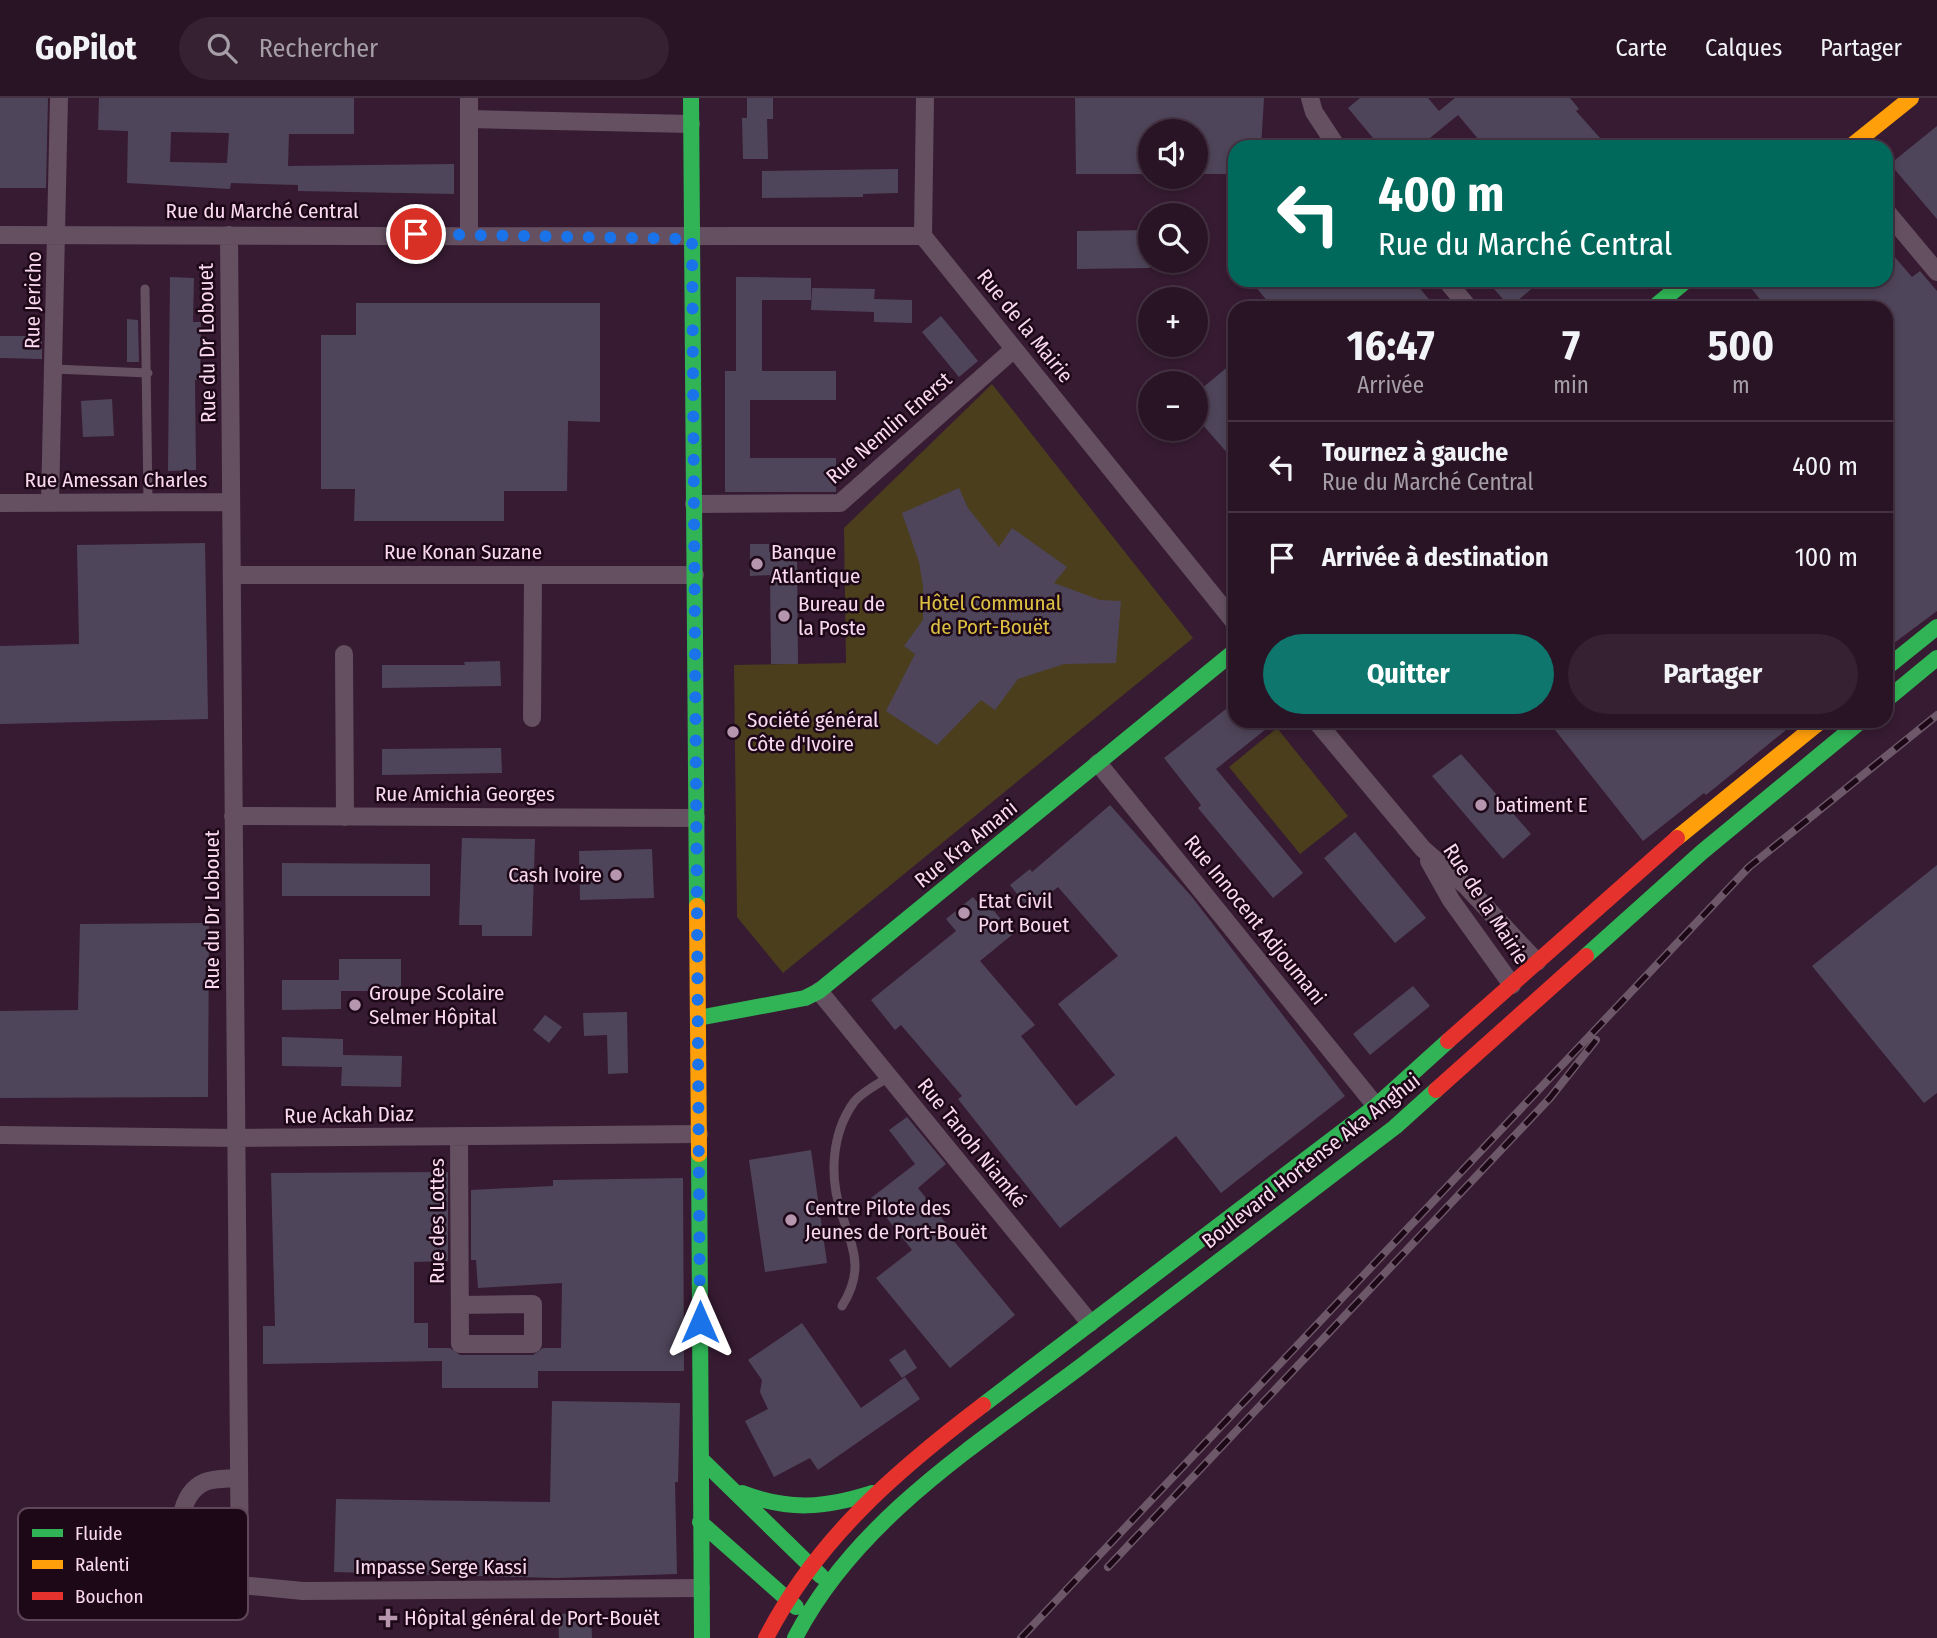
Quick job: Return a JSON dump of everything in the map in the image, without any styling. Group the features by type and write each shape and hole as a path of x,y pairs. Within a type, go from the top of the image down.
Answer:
{"main road":[{"path":"691,98 702,1638"},
{"path":"1859,140 1911,98"},
{"path":"1662,301 1679,287"},
{"path":"1893,662 1937,627"},
{"name":"Rue Kra Amani","path":"698,1018 804,998 819,992 1228,657"},
{"path":"1893,694 1937,658"},
{"name":"Boulevard Hortense Aka Anghui","path":"766,1638 785,1597 809,1565 876,1491 912,1459 1376,1106 1651,859 1812,728"},
{"name":"Boulevard Hortense Aka Anghui","path":"795,1638 827,1583 865,1538 922,1487 1395,1127 1702,852 1853,728"},
{"path":"701,1459 827,1583"},
{"path":"731,1488 768,1504 789,1509 831,1506 876,1491"},
{"path":"700,1522 806,1616"}],"street":[{"name":"Rue Jericho","path":"50,502 59,98"},
{"path":"469,98 469,234"},
{"path":"692,239 923,236 925,98"},
{"path":"1310,98 1314,112 1332,140"},
{"path":"469,119 691,124"},
{"path":"1893,219 1937,272"},
{"name":"Rue du Dr Lobouet","path":"229,234 239,1508"},
{"name":"Rue du Marché Central","path":"0,235 469,234 692,239"},
{"name":"Rue de la Mairie","path":"923,236 1228,614"},
{"path":"1452,287 1463,301"},
{"name":"Rue Nemlin Enerst","path":"694,504 840,503 1014,349"},
{"name":"Rue Amessan Charles","path":"0,503 232,502"},
{"name":"Rue Konan Suzane","path":"232,575 695,575"},
{"path":"532,718 533,575"},
{"path":"344,654 345,817"},
{"name":"Rue de la Mairie","path":"1322,728 1423,849 1467,887 1537,962"},
{"name":"Rue Innocent Adjoumani","path":"1098,763 1376,1106"},
{"name":"Rue Amichia Georges","path":"233,816 696,818"},
{"name":"Rue de la Mairie","path":"1423,849 1451,900 1512,985"},
{"name":"Rue Tanoh Niamké","path":"819,992 1090,1323"},
{"name":"Rue Ackah Diaz","path":"0,1135 236,1138 699,1134"},
{"name":"Rue des Lottes","path":"459,1136 460,1344 533,1344 533,1304 460,1305"},
{"name":"Impasse Serge Kassi","path":"183,1508 188,1495 208,1480 238,1478"},
{"name":"Impasse Serge Kassi","path":"248,1586 303,1591 701,1588"}],"lane":[{"path":"145,289 148,502"},
{"path":"54,369 148,373"},
{"path":"842,1306 852,1289 855,1252 839,1205 834,1154 838,1129 855,1100 888,1077"}],"green space":[{"name":"Hôtel Communal de Port-Bouët","path":"992,384 1193,638 783,973 737,917 734,665 846,663 844,528"},
{"path":"1277,728 1348,816 1300,854 1229,767"}],"building":[{"path":"0,98 48,98 46,188 0,188"},
{"path":"99,98 354,98 354,134 289,134 288,166 454,164 454,194 298,191 298,185 231,183 230,189 127,183 128,131 98,130","holes":["171,132 229,133 227,163 170,162"]},
{"path":"747,98 773,98 773,119 767,119 768,159 743,159 742,118 747,118"},
{"path":"1075,98 1264,98 1261,140 1228,140 1228,174 1208,174 1208,119 1138,119 1138,174 1076,174"},
{"path":"1360,98 1428,98 1439,111 1455,98 1570,98 1579,109 1576,111 1602,140 1479,140 1458,115 1428,140 1371,140 1373,138 1348,108"},
{"path":"1937,126 1937,219 1893,168 1893,162"},
{"path":"898,169 898,193 863,194 863,197 762,198 762,171"},
{"path":"1138,230 1138,268 1077,269 1077,231"},
{"path":"1893,255 1912,277 1920,271 1937,291 1937,611 1893,644 1893,301 1761,301 1751,288 1893,287"},
{"path":"170,277 194,278 193,322 201,322 200,380 195,380 196,470 168,471"},
{"path":"736,277 811,278 811,300 762,300 762,371 836,371 836,400 750,400 750,458 836,458 836,492 725,492 725,371 736,371"},
{"path":"1256,287 1419,287 1430,301 1267,301"},
{"path":"1492,287 1534,287 1517,301 1505,301"},
{"path":"812,288 875,289 874,299 912,300 912,323 874,322 874,312 811,310"},
{"path":"356,303 600,303 600,422 568,421 567,491 504,491 504,521 354,521 355,489 321,489 321,335 356,335"},
{"path":"941,316 978,361 959,377 922,332"},
{"path":"127,319 138,320 139,362 127,362"},
{"path":"0,336 42,336 42,359 0,358"},
{"path":"1228,367 1228,454 1208,431 1208,383"},
{"path":"112,399 114,436 83,437 81,401"},
{"name":"Hôtel Communal de Port-Bouët","path":"959,488 968,508 999,547 1012,528 1067,567 1054,583 1100,600 1121,601 1116,663 1064,664 1018,679 995,710 981,700 937,745 886,711 915,654 904,646 923,620 923,586 919,562 902,513"},
{"path":"205,543 208,719 0,724 0,646 79,644 77,545"},
{"path":"750,544 769,544 769,552 797,552 798,664 771,664 770,575 750,576"},
{"path":"500,661 501,686 382,688 382,665 465,665 464,662"},
{"path":"1228,707 1228,728 1267,728 1216,769 1303,873 1273,898 1198,808 1201,805 1164,758"},
{"path":"1554,728 1788,728 1706,795 1704,793 1643,841"},
{"path":"501,748 502,773 382,775 382,749"},
{"name":"batiment E","path":"1461,754 1531,834 1503,859 1432,776"},
{"path":"1110,805 1192,897 1345,1096 1221,1193 1176,1136 1060,1228 958,1099 962,1096 901,1025 895,1030 871,1000 956,931 946,919 973,897 983,909 989,905 1013,934 980,961 1035,1025 1021,1036 1076,1106 1115,1075 1058,1004 1118,956 1058,887 1030,910 1010,885 1030,869 1032,872"},
{"path":"1355,832 1426,918 1395,943 1324,858"},
{"path":"462,838 535,839 532,936 482,936 482,925 459,925"},
{"name":"Cash Ivoire","path":"652,849 654,898 580,900 579,851"},
{"path":"282,863 430,864 430,896 282,896"},
{"path":"1937,865 1937,1093 1924,1103 1812,966"},
{"path":"209,923 208,1097 0,1098 0,1011 78,1010 80,924"},
{"path":"339,959 401,959 401,991 341,991 341,1009 282,1010 282,980 339,980"},
{"path":"1413,986 1430,1006 1370,1055 1353,1034"},
{"path":"627,1012 628,1073 608,1074 607,1035 584,1036 583,1013"},
{"path":"545,1015 562,1027 549,1043 533,1030"},
{"path":"282,1037 343,1039 343,1055 402,1056 401,1087 341,1086 342,1067 282,1066"},
{"path":"907,1117 946,1164 918,1188 952,1231 948,1234 1015,1315 950,1368 876,1278 912,1250 871,1198 915,1164 889,1130"},
{"path":"811,1150 827,1263 765,1272 749,1160"},
{"path":"448,1172 448,1261 414,1262 414,1323 428,1323 428,1348 450,1348 460,1355 533,1355 543,1348 561,1348 562,1283 478,1288 476,1260 471,1260 471,1190 553,1186 553,1180 683,1178 684,1371 538,1371 538,1388 442,1388 442,1361 263,1364 263,1326 275,1326 271,1173"},
{"path":"802,1323 861,1408 905,1377 920,1399 818,1470 810,1458 774,1477 745,1421 768,1409 760,1392 762,1380 748,1360"},
{"path":"905,1349 917,1368 902,1378 889,1360"},
{"path":"552,1401 680,1403 678,1482 675,1482 677,1574 556,1578 334,1572 336,1499 550,1502"},
{"path":"591,1613 592,1638 559,1638 558,1614"}],"railway":[{"path":"1021,1638 1749,867 1937,715"},
{"path":"1108,1567 1550,1098 1596,1040"}],"traffic: fast":[{"path":"691,98 697,906"},
{"path":"1662,301 1678,287"},
{"path":"1893,662 1937,627"},
{"path":"698,1018 805,998 819,991 1228,657"},
{"path":"1893,694 1937,658"},
{"path":"1586,956 1702,852 1853,728"},
{"path":"983,1405 1376,1106 1448,1041"},
{"path":"795,1638 821,1595 851,1556 923,1486 1395,1127 1436,1090"},
{"path":"699,1154 702,1638"},
{"path":"701,1459 821,1576"},
{"path":"742,1493 791,1505 838,1502 872,1493"},
{"path":"700,1522 796,1607"}],"traffic: slow":[{"path":"1859,140 1911,98"},
{"path":"1677,838 1812,728"},
{"path":"697,906 699,1154"}],"traffic: jam":[{"path":"1448,1041 1677,838"},
{"path":"1436,1090 1586,956"},
{"path":"766,1638 809,1569 861,1509 920,1455 983,1405"}],"place":[{"name":"Banque Atlantique","path":"757,564"},
{"name":"Bureau de la Poste","path":"784,616"},
{"name":"Société général Côte d'Ivoire","path":"733,732"},
{"name":"batiment E","path":"1481,805"},
{"name":"Cash Ivoire","path":"616,875"},
{"name":"Etat Civil Port Bouet","path":"964,913"},
{"name":"Groupe Scolaire Selmer Hôpital","path":"355,1005"},
{"name":"Centre Pilote des Jeunes de Port-Bouët","path":"791,1220"},
{"name":"Hôpital général de Port-Bouët","path":"388,1618"}],"route":[{"path":"416,234 692,239 700,1322"}]}
